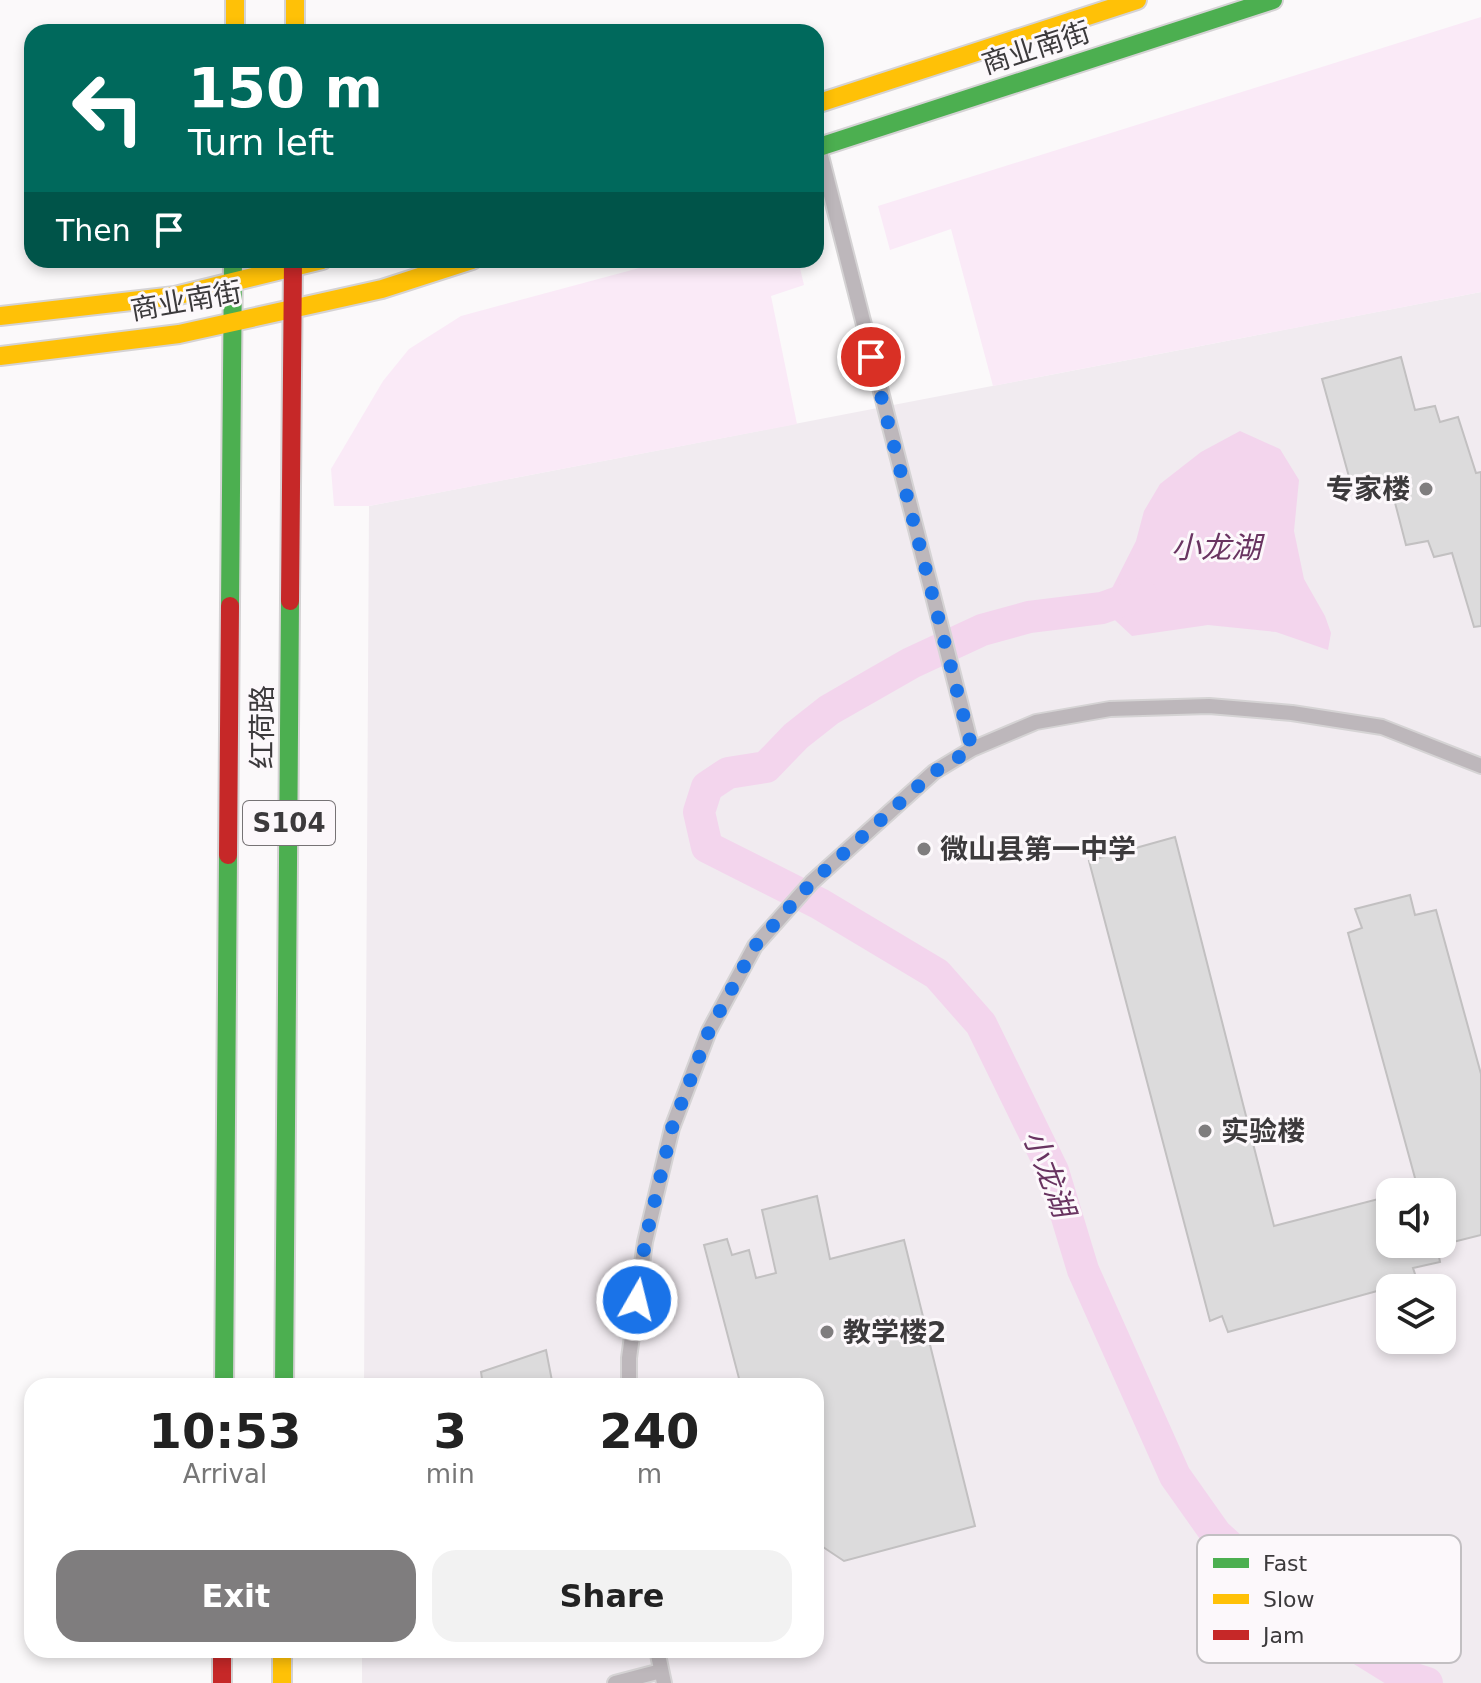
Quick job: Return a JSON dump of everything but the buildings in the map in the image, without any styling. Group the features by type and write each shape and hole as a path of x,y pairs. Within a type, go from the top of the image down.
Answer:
{"main road":[{"path":"235,0 235,24"},
{"path":"295,0 295,24"},
{"name":"商业南街","path":"824,101 1137,0"},
{"name":"商业南街","path":"824,146 1273,0"},
{"name":"红荷路","path":"224,1378 233,268"},
{"name":"商业南街","path":"0,316 175,296 279,268"},
{"name":"红荷路","path":"284,1378 293,268"},
{"name":"商业南街","path":"0,356 179,334 382,289 447,268"},
{"path":"222,1658 222,1683"},
{"path":"282,1658 282,1683"}],"lane":[{"path":"824,175 972,749"},
{"path":"629,1378 645,1242 672,1128 709,1031 755,946 812,882 934,772 972,749 1036,722 1110,709 1209,706 1292,713 1382,727 1481,766"},
{"path":"615,1683 662,1677"}],"shaded area":[{"path":"1481,17 1481,292 993,386 951,229 890,250 878,206"},
{"path":"639,268 800,268 804,285 771,296 797,424 369,506 334,506 331,469 383,381 409,349 461,316"},
{"name":"微山县第一中学","path":"1481,292 1481,1683 362,1683 362,1658 824,1658 824,1378 364,1378 369,506"}],"water":[{"name":"小龙湖","path":"1240,431 1280,449 1299,480 1294,531 1304,579 1331,633 1328,650 1276,632 1208,625 1132,636 1102,608 1136,541 1144,511 1160,484 1201,452"}],"waterway":[{"name":"小龙湖","path":"1141,594 1102,608 1029,617 982,630 911,663 829,710 796,736 766,767 728,773 707,787 699,812 707,847 820,904 937,974 981,1024 1053,1171 1083,1270 1175,1476 1217,1535"},
{"name":"小龙湖","path":"1383,1663 1402,1675 1427,1683"}],"traffic: fast":[{"path":"824,145 1273,0"},
{"path":"230,606 233,268"},
{"path":"284,1378 290,601"},
{"path":"224,1378 228,855"}],"traffic: slow":[{"path":"235,0 235,24"},
{"path":"295,0 295,24"},
{"path":"824,101 1137,0"},
{"path":"0,316 175,296 289,268"},
{"path":"0,356 179,334 382,289 447,268"},
{"path":"282,1658 282,1683"}],"traffic: jam":[{"path":"290,601 293,268"},
{"path":"228,855 230,606"},
{"path":"222,1658 222,1683"}],"place":[{"name":"专家楼","path":"1426,489"},
{"name":"微山县第一中学","path":"924,849"},
{"name":"实验楼","path":"1205,1131"},
{"name":"教学楼2","path":"827,1332"}],"route":[{"path":"637,1300 645,1242 672,1128 709,1031 755,946 812,882 934,772 972,749 871,357"}]}
